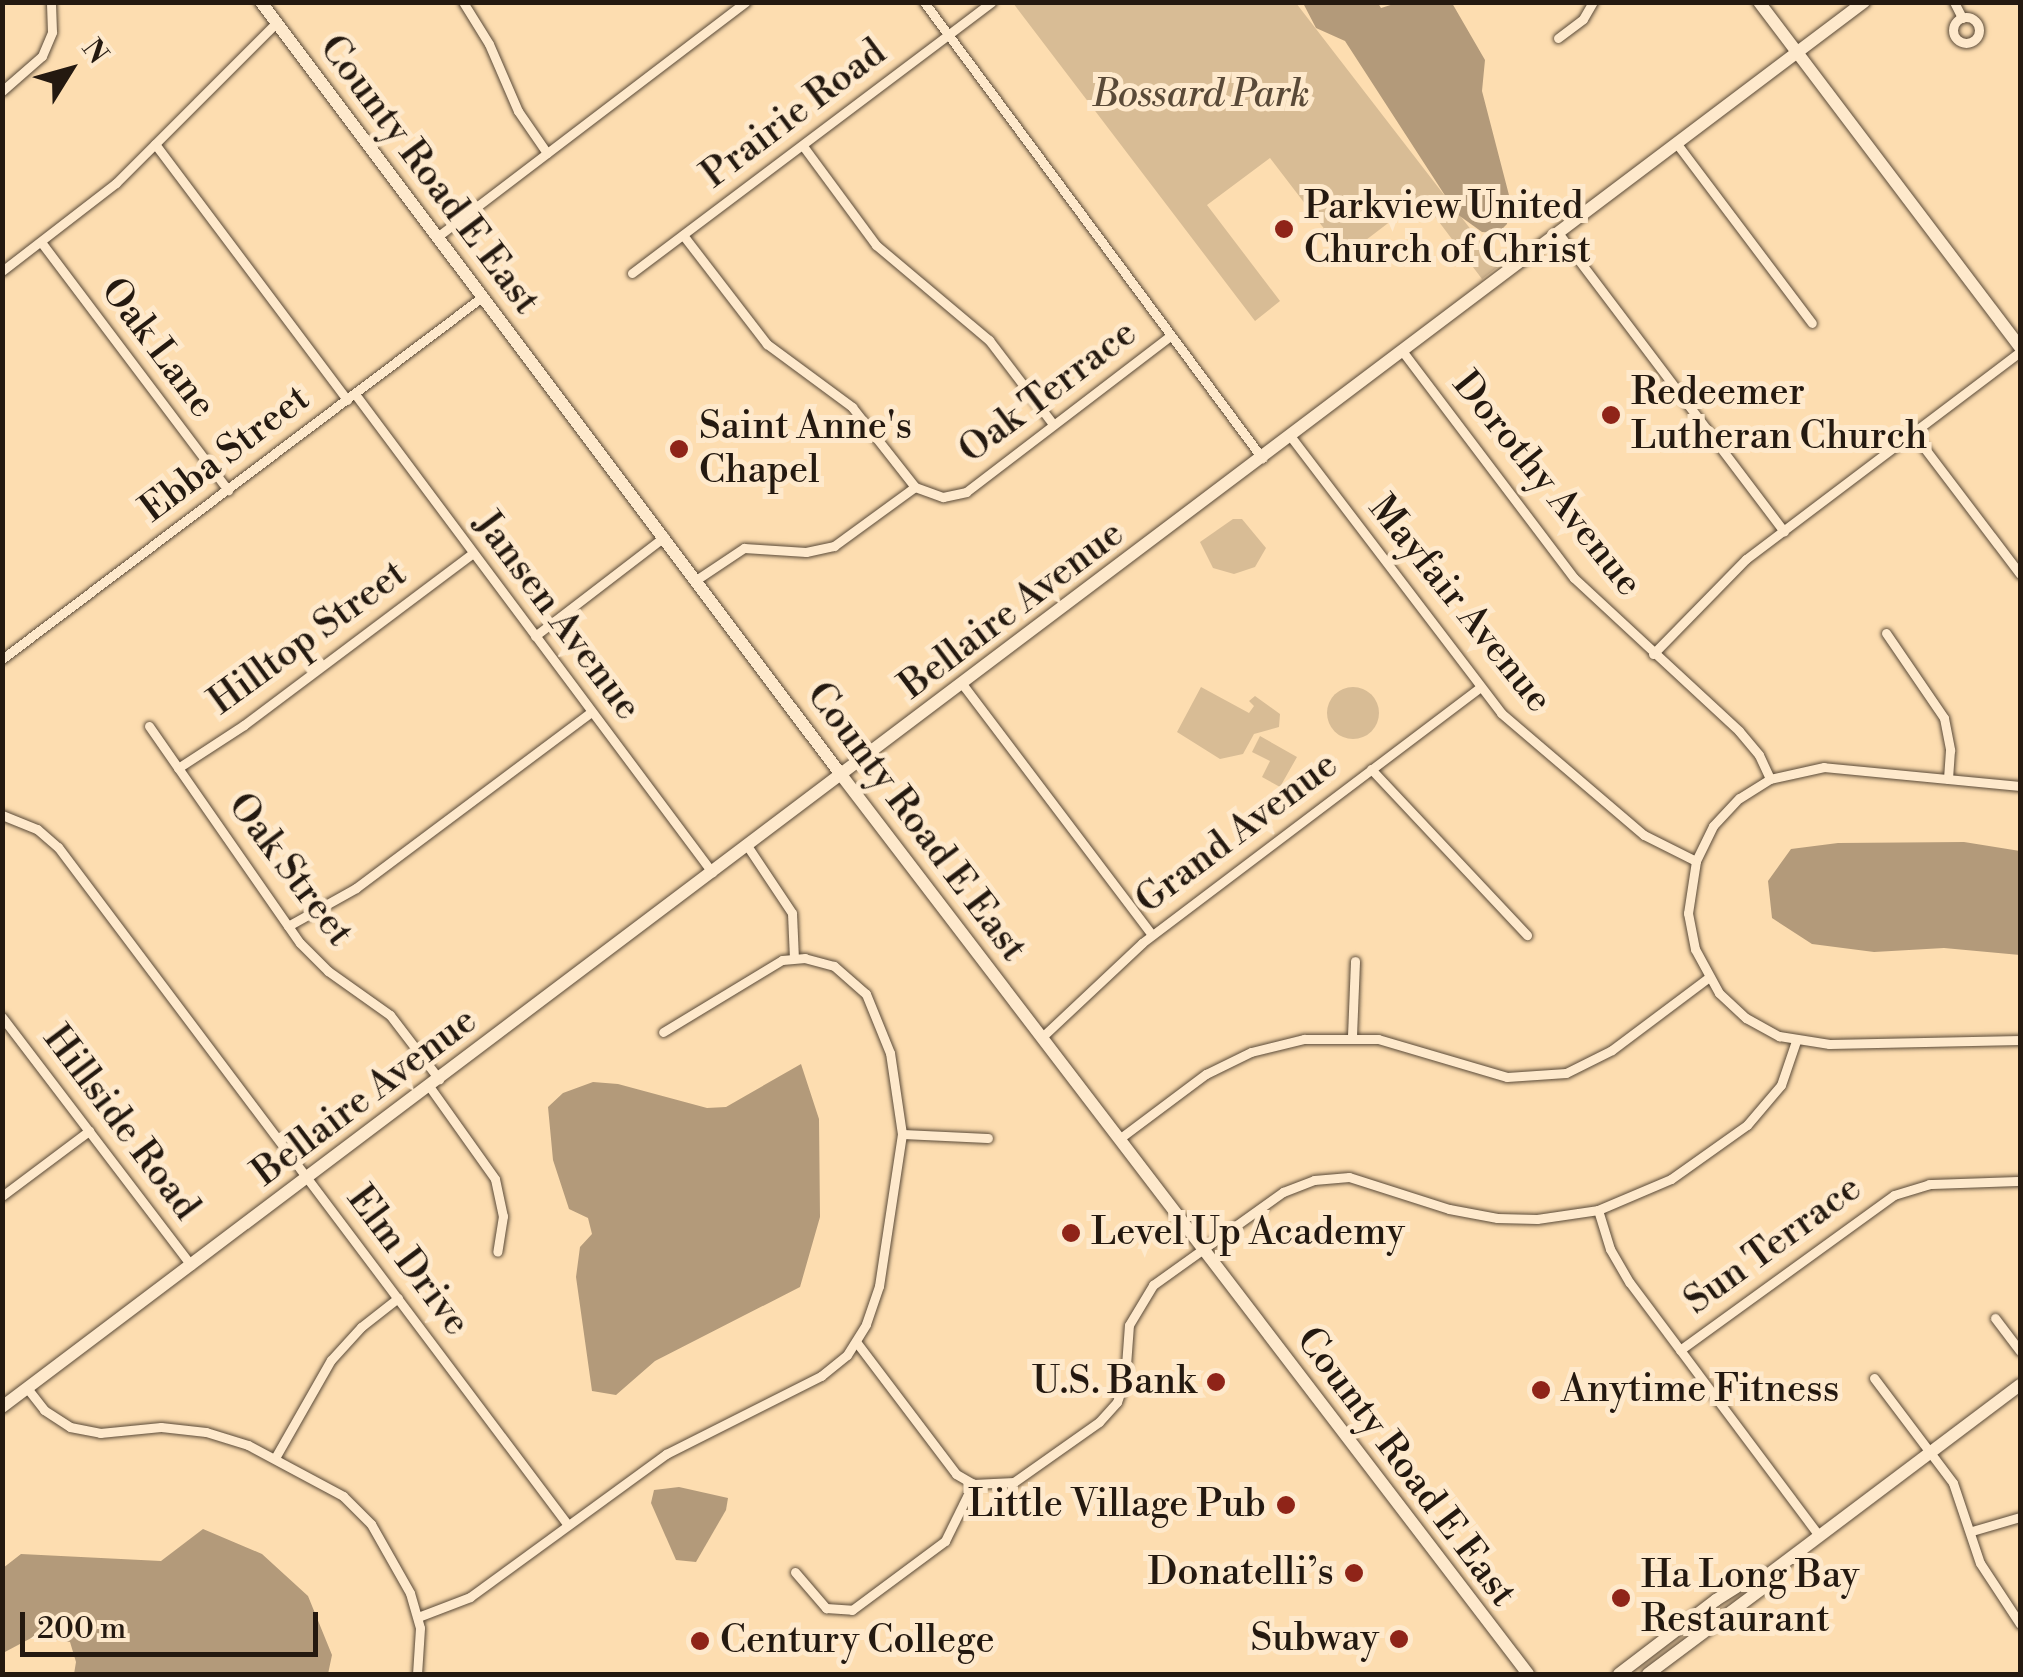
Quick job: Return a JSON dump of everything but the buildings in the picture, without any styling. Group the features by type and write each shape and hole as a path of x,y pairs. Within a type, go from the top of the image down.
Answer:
{"street":[{"path":"2,91 42,56 52,32 52,2"},
{"name":"County Road E East","path":"260,2 842,776 1528,1674"},
{"path":"463,2 489,44 518,111 547,153"},
{"path":"437,237 746,2"},
{"path":"924,2 1169,338 1262,458"},
{"name":"Prairie Road","path":"632,272 991,2"},
{"path":"1558,38 1584,19 1594,2"},
{"path":"1653,654 1720,581 2020,349 1759,2"},
{"name":"Bellaire Avenue","path":"2,1406 1864,2"},
{"path":"1954,2 1962,18"},
{"path":"2,271 116,183 276,22"},
{"name":"Jansen Avenue","path":"155,144 713,873"},
{"path":"1677,144 1812,323"},
{"path":"802,146 876,245 989,340 1053,424"},
{"path":"1559,234 1784,530"},
{"path":"683,235 767,344 852,407 915,487 834,546 806,552 744,548 696,580"},
{"name":"Oak Lane","path":"41,242 228,490"},
{"name":"Ebba Street","path":"2,659 482,297"},
{"name":"Oak Terrace","path":"915,487 942,497 966,492 1169,338"},
{"name":"Dorothy Avenue","path":"1403,352 1574,578 1750,742 1770,779"},
{"path":"1913,433 2020,574"},
{"name":"Mayfair Avenue","path":"1291,437 1480,687 1519,730 1644,835 1696,861"},
{"path":"535,636 664,537"},
{"name":"Hilltop Street","path":"178,768 244,725 472,554"},
{"path":"1886,633 1944,718 1950,750 1948,778"},
{"path":"963,684 1152,935"},
{"name":"Grand Avenue","path":"1042,1038 1152,935 1480,687"},
{"path":"288,926 356,888 591,712"},
{"name":"Oak Street","path":"149,726 288,926 328,972 390,1015 496,1178 504,1216 497,1252"},
{"path":"2020,786 1824,767 1770,779 1725,812 1696,861 1688,913 1695,949 1708,978 1746,1018 1796,1040 2020,1040"},
{"path":"1372,769 1526,935"},
{"name":"Elm Drive","path":"2,815 38,828 58,847 568,1526"},
{"path":"748,847 792,912 794,958"},
{"path":"418,1617 470,1597 666,1454 822,1376 856,1343 879,1286 902,1134 890,1052 866,994 834,966 794,958 771,964 663,1032"},
{"path":"1352,1036 1355,961"},
{"path":"1119,1139 1230,1061 1277,1044 1352,1036 1403,1043 1490,1074 1546,1077 1600,1058 1708,978"},
{"name":"Hillside Road","path":"2,1017 191,1265"},
{"path":"856,1343 949,1466 972,1484 1000,1486 1027,1476 1108,1414 1122,1391 1129,1325 1142,1298 1283,1192 1330,1177 1366,1179 1449,1208 1497,1218 1537,1219 1598,1210 1672,1179 1760,1114 1781,1085 1796,1040"},
{"path":"2,1196 89,1131"},
{"path":"902,1134 988,1138"},
{"name":"Sun Terrace","path":"1680,1350 1894,1195 1930,1184 2020,1181"},
{"path":"1598,1210 1620,1268 1820,1536"},
{"path":"275,1458 331,1360 362,1327 398,1298"},
{"path":"1995,1318 2020,1351"},
{"path":"1874,1378 1958,1492 1980,1563 2020,1624"},
{"path":"1648,1674 1762,1588 1769,1574 2020,1385"},
{"path":"27,1388 56,1419 85,1431 183,1428 228,1438 275,1458 358,1509 388,1551 418,1617 418,1674"},
{"path":"795,1572 826,1608 852,1610 945,1541 972,1484"},
{"path":"1972,1531 2020,1517"},
{"path":"1619,1674 1716,1600 1754,1576 1769,1574"}],"green space":[{"name":"Bossard Park","path":"1013,3 1296,3 1499,266 1482,279 1421,198 1345,256 1270,158 1207,205 1280,301 1255,321"},
{"path":"1233,519 1242,519 1266,548 1255,567 1234,574 1213,568 1200,542"},
{"path":"1201,687 1249,713 1254,706 1249,701 1255,696 1280,714 1279,727 1254,734 1243,754 1220,759 1177,732"},
{"path":"1353,687 1372,694 1379,713 1372,732 1353,739 1334,732 1327,713 1334,694"},
{"path":"1260,736 1297,757 1280,787 1262,777 1270,761 1252,752"}],"shaded area":[{"path":"1303,3 1378,3 1381,8 1397,3 1452,3 1485,60 1482,91 1510,199 1507,224 1498,233 1482,232 1457,214 1345,41 1316,28"},
{"path":"1964,842 2020,851 2020,955 1944,948 1874,952 1812,944 1772,918 1768,881 1791,849 1838,843"},
{"path":"801,1064 819,1119 820,1217 800,1287 655,1361 616,1395 592,1391 576,1277 580,1247 592,1234 588,1218 569,1209 553,1160 548,1107 563,1093 593,1082 618,1084 707,1108 726,1107"},
{"path":"679,1487 728,1498 726,1510 696,1562 676,1560 651,1503 654,1490"},
{"path":"203,1529 262,1554 308,1596 332,1655 328,1674 74,1674 76,1662 70,1642 35,1636 3,1653 3,1568 21,1554 161,1561"}],"place":[{"name":"Parkview United Church of Christ","path":"1284,229"},
{"name":"Redeemer Lutheran Church","path":"1611,415"},
{"name":"Saint Anne's Chapel","path":"679,449"},
{"name":"Level Up Academy","path":"1071,1233"},
{"name":"U.S. Bank","path":"1216,1382"},
{"name":"Anytime Fitness","path":"1541,1390"},
{"name":"Little Village Pub","path":"1286,1505"},
{"name":"Donatelli’s","path":"1354,1573"},
{"name":"Ha Long Bay Restaurant","path":"1621,1598"},
{"name":"Subway","path":"1399,1639"},
{"name":"Century College","path":"700,1641"}]}
